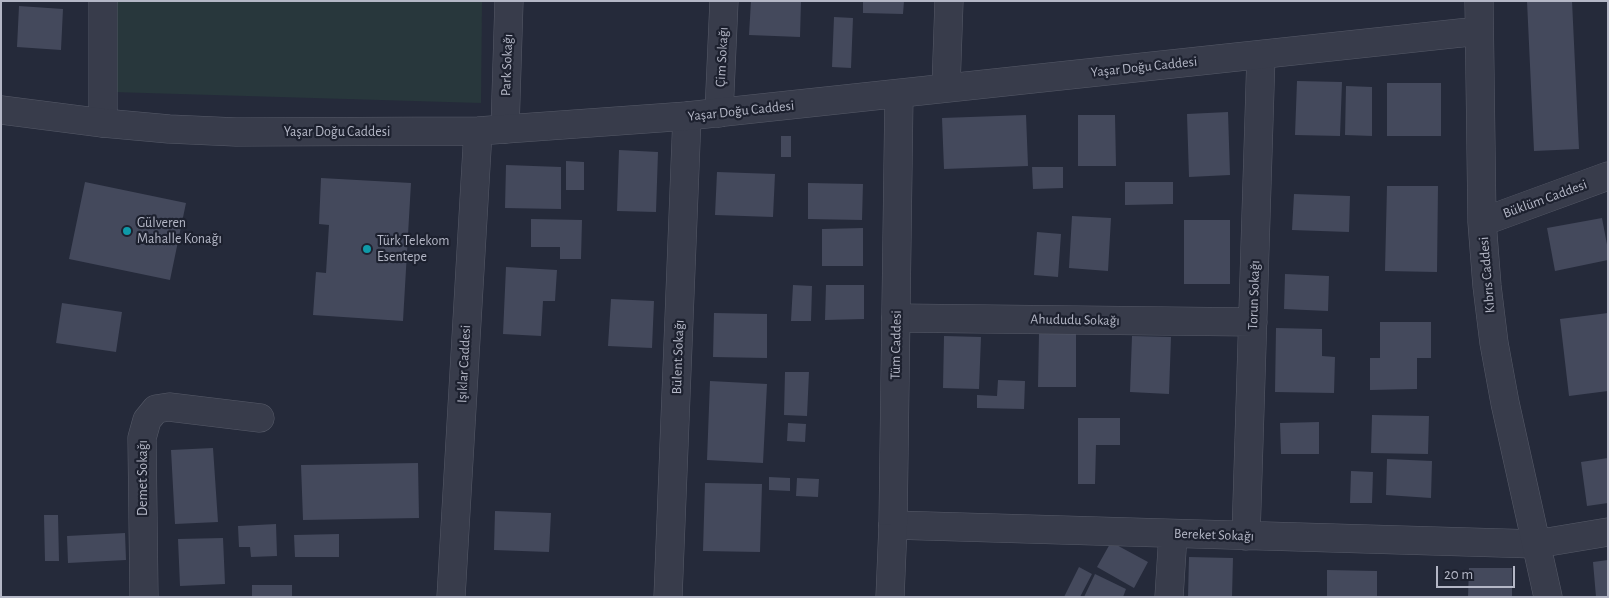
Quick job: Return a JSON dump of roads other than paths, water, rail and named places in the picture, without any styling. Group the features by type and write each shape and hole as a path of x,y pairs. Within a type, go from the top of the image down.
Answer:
{"street":[{"path":"103,1 103,123"},
{"name":"Park Sokağı","path":"505,129 509,1"},
{"name":"Çim Sokağı","path":"719,113 724,1"},
{"path":"946,88 949,1"},
{"name":"Kıbrıs Caddesi","path":"1479,1 1482,222 1487,286 1494,343 1505,403 1548,597"},
{"name":"Yaşar Doğu Caddesi","path":"1,110 103,123 169,129 236,132 478,131 719,113 1480,31"},
{"name":"Torun Sokağı","path":"1246,536 1261,55"},
{"name":"Tüm Caddesi","path":"890,597 893,525 899,94"},
{"name":"Bülent Sokağı","path":"668,597 687,116"},
{"name":"Işıklar Caddesi","path":"451,597 478,131"},
{"name":"Büklüm Caddesi","path":"1482,222 1608,176"},
{"name":"Ahududu Sokağı","path":"896,318 1254,322"},
{"name":"Demet Sokağı","path":"144,597 142,438 147,420 156,409 169,407 260,418"},
{"name":"Bereket Sokağı","path":"893,525 1536,544 1608,532"},
{"path":"1169,597 1173,534"}],"place":[{"name":"Gülveren Mahalle Konağı","path":"127,231"},
{"name":"Türk Telekom Esentepe","path":"367,249"}]}
